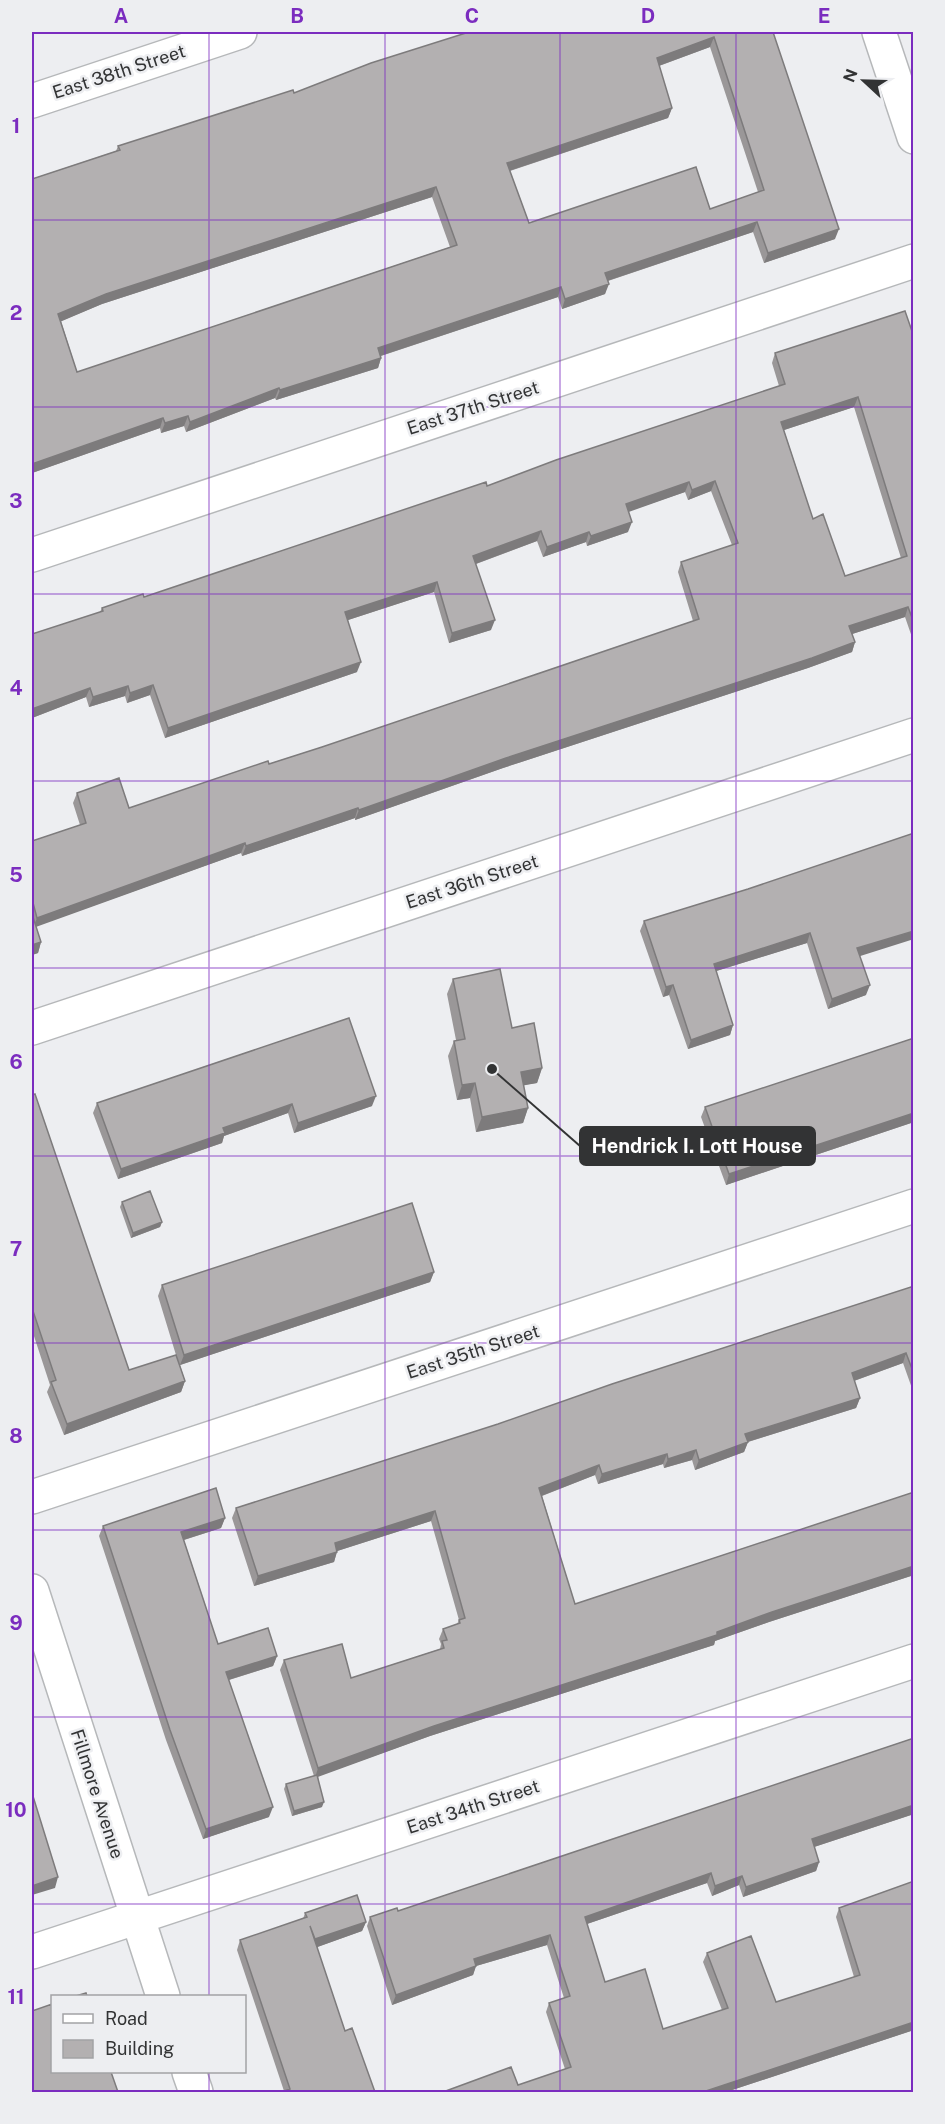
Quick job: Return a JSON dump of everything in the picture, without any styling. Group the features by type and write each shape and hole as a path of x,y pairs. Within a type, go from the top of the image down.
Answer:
{"street":[{"name":"East 38th Street","path":"32,101 240,32"},
{"path":"879,32 914,137"},
{"name":"East 37th Street","path":"32,555 914,261"},
{"name":"East 36th Street","path":"32,1029 914,735"},
{"name":"East 35th Street","path":"32,1497 914,1206"},
{"name":"Fillmore Avenue","path":"32,1592 136,1918 164,1995"},
{"name":"East 34th Street","path":"32,1952 914,1661"},
{"path":"189,2073 196,2092"}],"building":[{"path":"469,32 773,32 839,229 768,253 757,222 605,273 609,284 565,299 561,287 378,348 381,358 280,390 279,388 190,422 188,416 165,423 163,418 32,464 32,179 120,150 118,146 293,90 294,93 371,63","holes":["714,37 764,190 710,209 696,167 529,223 507,163 672,108 657,58","436,187 457,245 77,372 58,314 106,294"]},
{"path":"905,311 914,337 914,623 908,607 849,626 855,642 812,658 506,758 359,810 358,808 246,846 245,843 37,918 32,899 32,841 86,823 77,793 119,778 129,808 268,761 269,764 322,747 699,619 681,562 738,543 715,481 692,490 689,482 626,504 632,522 591,536 589,532 547,547 541,531 473,556 495,620 452,633 437,582 345,612 361,662 168,728 153,685 130,693 128,686 93,697 90,688 32,709 32,634 103,611 102,608 143,594 144,597 486,482 487,486 556,460 785,384 775,353","holes":["858,397 907,556 845,576 823,514 813,519 781,422"]},
{"path":"914,833 914,931 857,948 870,985 832,999 810,933 714,964 733,1025 691,1040 673,985 666,987 644,921 748,889"},
{"path":"32,914 41,942 32,945"},
{"path":"500,969 512,1028 534,1023 542,1068 521,1072 528,1108 482,1117 475,1083 462,1085 454,1041 465,1039 453,979"},
{"path":"349,1018 376,1096 298,1123 292,1104 223,1128 225,1133 121,1169 97,1103"},
{"path":"914,1038 914,1113 729,1174 705,1107"},
{"path":"35,1094 129,1370 176,1355 185,1381 67,1424 51,1382 56,1380 32,1308 32,1095"},
{"path":"150,1191 162,1222 133,1233 122,1202"},
{"path":"412,1203 434,1272 184,1355 162,1285"},
{"path":"914,1286 914,1374 906,1353 852,1373 860,1398 745,1434 748,1442 699,1460 696,1450 668,1459 667,1454 602,1474 599,1465 539,1488 575,1604 914,1492 914,1566 772,1612 717,1632 717,1635 434,1726 318,1768 284,1660 342,1644 351,1678 444,1648 442,1641 447,1640 443,1629 460,1623 459,1620 465,1618 435,1511 335,1543 337,1552 258,1576 236,1508"},
{"path":"216,1488 225,1518 181,1532 218,1644 268,1628 277,1656 226,1672 273,1807 206,1829 170,1730 103,1526"},
{"path":"914,1738 914,1805 812,1839 819,1862 746,1887 742,1876 715,1886 711,1873 585,1917 605,1982 645,1969 663,2029 728,2008 707,1953 751,1936 776,2002 860,1975 839,1908 914,1881 914,2022 703,2092 443,2092 511,2067 518,2085 571,2067 549,2003 570,1996 550,1935 474,1959 476,1966 396,1995 370,1917 397,1908 398,1911"},
{"path":"317,1775 324,1802 294,1811 286,1784"},
{"path":"32,1793 58,1877 32,1886"},
{"path":"357,1895 366,1922 315,1939 310,1926 345,2031 352,2028 375,2092 285,2092 290,2089 240,1940 307,1917 305,1913"},
{"path":"51,2004 51,2073 111,2073 118,2092 32,2092 32,2011"}],"place":[{"name":"Hendrick I. Lott House","path":"492,1069"}]}
